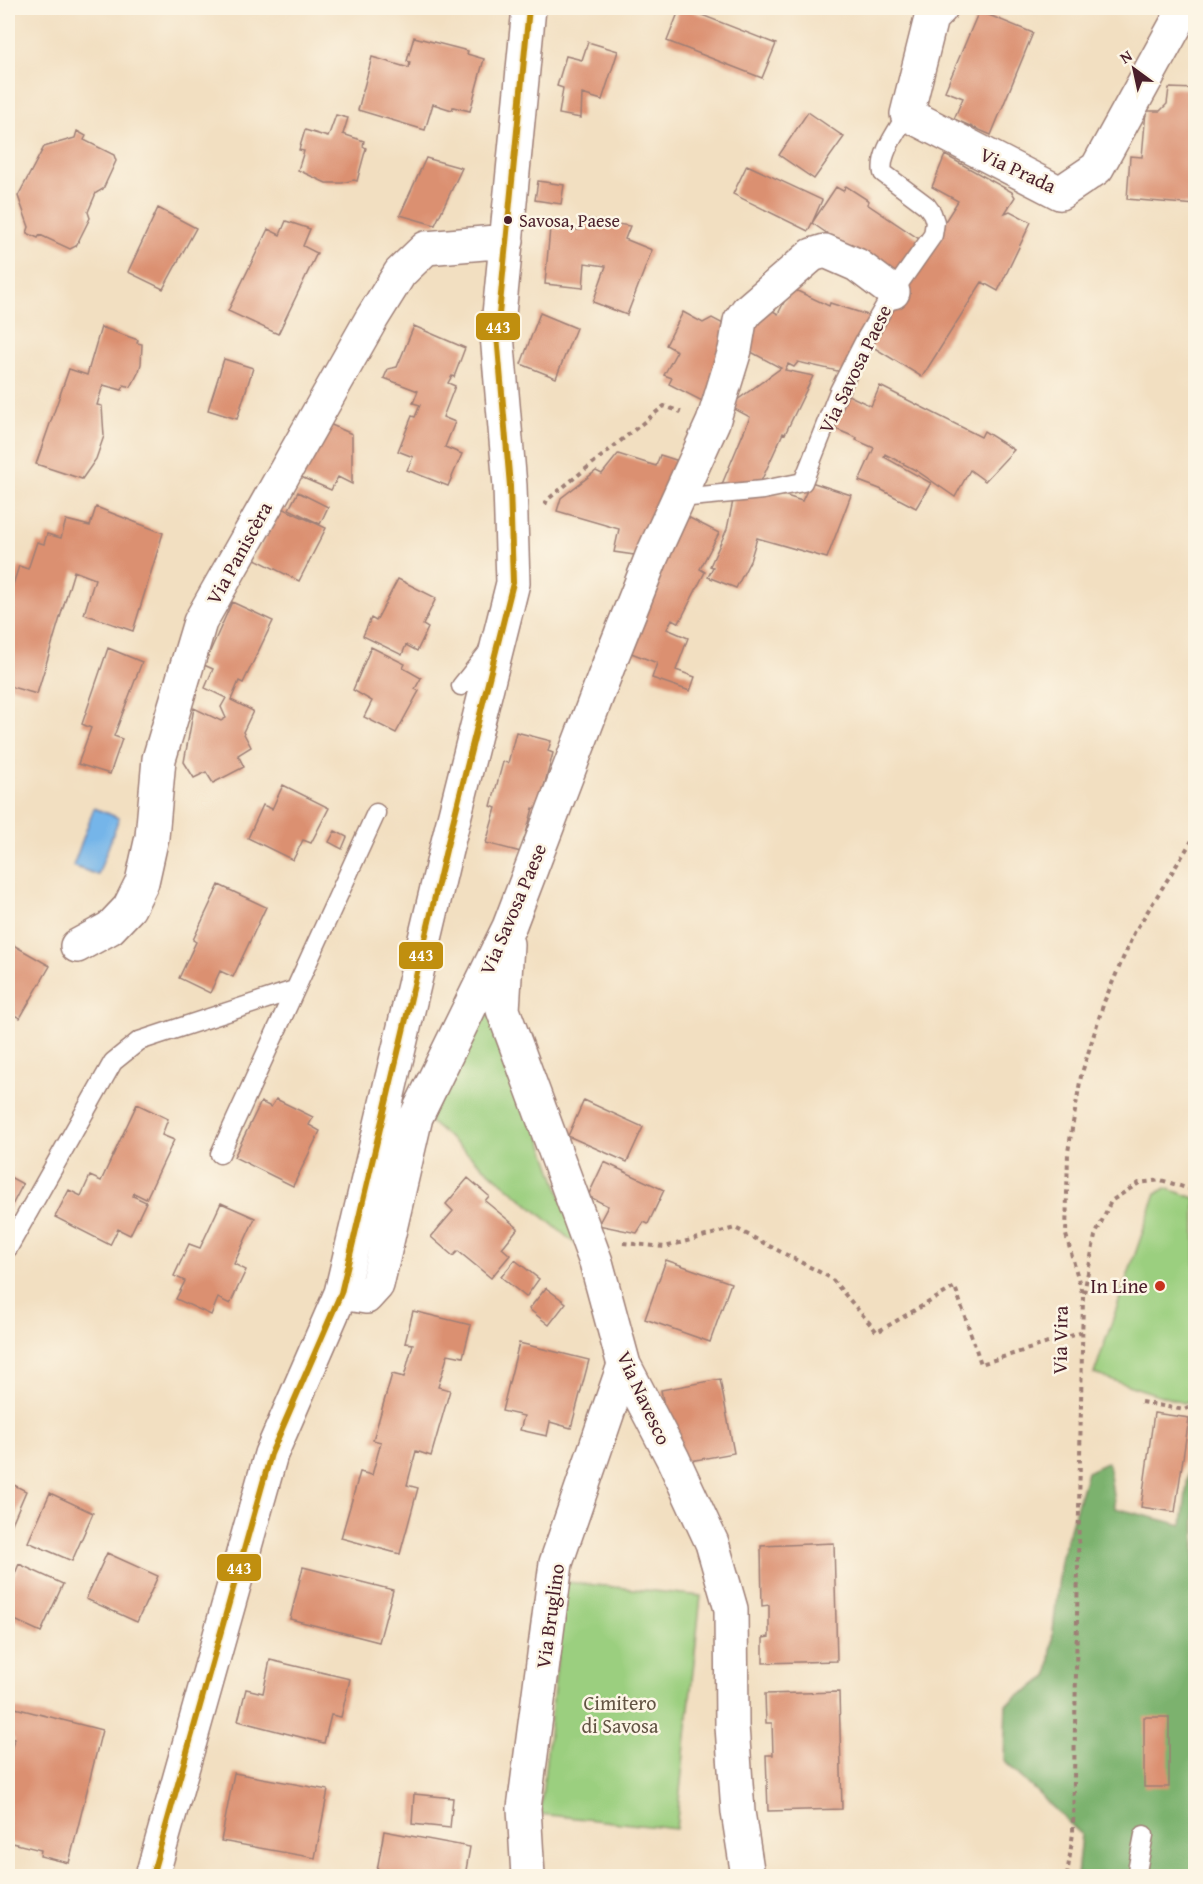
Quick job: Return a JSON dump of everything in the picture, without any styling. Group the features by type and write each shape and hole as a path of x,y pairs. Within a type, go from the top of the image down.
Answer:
{"street":[{"path":"152,1876 271,1454 341,1293 513,583 510,486 497,335 529,8"},
{"path":"907,114 931,18 941,8"},
{"name":"Via Prada","path":"907,114 1060,193 1097,168 1185,8"},
{"name":"Via Paniscèra","path":"77,946 110,928 129,908 142,882 152,837 159,759 200,622 372,318 400,273 426,248 507,241"},
{"name":"Via Savosa Paese","path":"341,1293 366,1296 377,1285 416,1117 509,927 652,556 713,422 735,350 740,321 747,311 812,255 825,251 857,265 892,292"},
{"name":"Via Navesco","path":"509,927 503,1010 596,1262 624,1365 673,1459 712,1543 731,1609 732,1726 738,1812 748,1876"},
{"name":"Via Bruglino","path":"528,1876 524,1808 556,1563 624,1365"}],"lane":[{"path":"892,292 933,235 935,222 927,206 883,173 881,167 907,114"},
{"name":"Via Savosa Paese","path":"680,498 763,490 803,482 839,392 892,292"},
{"path":"461,686 500,638"},
{"path":"220,1154 376,813"},
{"path":"8,1248 113,1062 139,1041 294,990"},
{"path":"1136,1876 1144,1835"}],"path":[{"path":"543,510 547,500 664,406 713,422"},
{"name":"Via Vira","path":"1067,1876 1073,1833 1083,1332 1083,1296 1066,1235 1068,1152 1081,1076 1104,1002 1134,933 1196,834"},
{"path":"1083,1296 1095,1236 1111,1201 1139,1184 1161,1180 1196,1191"},
{"path":"588,1239 665,1247 735,1228 831,1278 877,1332 955,1287 981,1364 1083,1332"},
{"path":"1141,1402 1184,1410 1196,1404"}],"green space":[{"path":"478,1009 499,1020 579,1247 429,1121"},
{"name":"In Line","path":"1166,1188 1195,1198 1195,1386 1191,1400 1183,1403 1094,1374 1156,1193"},
{"path":"1195,1420 1195,1876 1077,1876 1081,1834 1004,1761 1006,1704 1048,1677 1061,1559 1087,1472 1108,1462 1115,1508 1182,1525"},
{"name":"Cimitero di Savosa","path":"566,1582 701,1596 676,1829 540,1814"}],"water":[{"path":"94,808 119,818 98,875 73,866"}],"building":[{"path":"680,8 776,44 762,78 667,41"},
{"path":"979,11 1033,33 991,135 954,119 963,98 945,91"},
{"path":"414,37 468,51 467,54 484,59 470,111 453,107 452,110 433,104 425,130 358,110 372,57 409,68 410,62 407,61"},
{"path":"588,42 618,51 602,100 582,94 581,118 559,114 563,88 557,86 566,56 582,60"},
{"path":"1169,88 1196,89 1196,205 1127,199 1130,156 1142,157 1146,111 1160,111 1167,104"},
{"path":"808,112 844,137 814,179 779,155"},
{"path":"336,115 348,118 343,134 364,141 363,146 366,148 357,181 326,183 298,170 304,151 299,150 305,130 328,137"},
{"path":"77,131 86,136 84,140 114,155 116,161 103,189 96,193 88,212 90,218 76,246 70,249 40,235 38,238 27,233 29,227 18,196 44,147 75,138"},
{"path":"945,155 1012,192 1015,197 1005,213 1010,211 1031,222 998,291 982,282 922,377 868,344 926,251 942,237 937,234 958,201 932,187"},
{"path":"426,158 462,168 435,225 400,215"},
{"path":"747,165 822,200 808,231 733,194"},
{"path":"538,181 564,185 561,204 535,200"},
{"path":"846,186 869,201 867,204 925,243 898,282 812,223 836,187 843,191"},
{"path":"158,208 196,228 163,289 128,272"},
{"path":"580,218 630,226 625,239 652,250 627,315 593,302 606,266 585,263 583,288 545,284 550,228 580,230"},
{"path":"286,221 310,229 303,246 317,253 278,334 228,311 268,229 280,235"},
{"path":"791,288 829,306 830,303 874,317 846,373 798,362 794,367 788,364 785,370 813,376 785,434 783,433 758,488 722,484 750,417 729,406 781,368 738,345 762,305 778,314"},
{"path":"683,312 703,323 712,318 733,329 706,403 669,384 672,378 664,375 677,351 666,345"},
{"path":"540,313 576,328 556,378 521,364"},
{"path":"414,326 465,348 454,377 452,376 448,383 455,386 443,417 455,422 445,447 462,454 448,486 407,470 413,457 398,451 412,416 415,417 420,405 413,403 418,391 384,378 388,369 397,367"},
{"path":"101,327 138,340 137,343 142,344 141,364 131,387 124,385 122,390 103,385 97,405 102,406 104,436 96,459 82,479 36,464 69,369 87,375"},
{"path":"224,359 253,368 237,419 208,410"},
{"path":"880,386 981,437 984,431 1014,450 985,481 970,470 955,497 917,471 885,454 884,457 931,483 916,508 859,481 874,448 831,427 846,394 871,406"},
{"path":"327,423 352,434 352,484 338,477 331,490 301,477"},
{"path":"618,454 656,466 660,455 682,462 648,557 614,552 619,529 557,511 561,498 596,471 602,474"},
{"path":"811,482 851,495 827,558 757,538 750,561 736,588 708,577 713,567 710,566 727,529 734,496 777,493 802,501"},
{"path":"298,492 328,507 320,524 289,509"},
{"path":"96,507 163,533 133,631 84,614 95,579 74,571 37,694 8,686 10,654 8,654 8,612 12,599 9,597 19,566 28,569 37,542 44,544 47,534 61,538 66,520 90,526"},
{"path":"280,507 326,528 299,581 255,559"},
{"path":"680,513 719,533 700,569 705,572 679,623 672,619 667,629 688,638 676,670 695,677 690,691 652,678 657,663 621,649"},
{"path":"398,579 436,598 423,625 428,628 417,651 406,645 402,655 363,636 371,618 376,621"},
{"path":"232,602 273,621 243,683 239,681 231,700 253,711 243,732 251,747 238,755 244,767 213,783 206,772 194,778 184,762 194,708 221,721 226,718 221,707 226,698 205,688 213,669 204,665"},
{"path":"371,647 405,664 403,668 421,678 415,689 419,691 396,733 364,717 372,701 353,690"},
{"path":"108,648 142,662 114,736 122,739 110,774 78,764 91,728 82,724"},
{"path":"516,732 551,741 548,751 553,753 538,809 533,808 521,852 486,843 496,808 491,806 503,762 508,763"},
{"path":"283,785 329,808 311,843 303,840 293,860 248,838 263,805 272,809"},
{"path":"335,831 347,837 342,849 329,842"},
{"path":"219,885 266,907 233,977 220,971 210,993 179,978 196,942 193,940"},
{"path":"8,942 50,966 20,1018 8,1012"},
{"path":"276,1099 313,1117 309,1125 320,1131 293,1186 234,1157 261,1102 271,1107"},
{"path":"584,1100 643,1127 627,1162 568,1136"},
{"path":"137,1104 168,1119 162,1135 174,1140 146,1199 134,1193 133,1196 146,1202 130,1235 118,1229 110,1245 55,1217 69,1190 81,1196 90,1176 101,1181"},
{"path":"604,1162 664,1190 648,1224 644,1222 637,1233 598,1225 608,1206 588,1196"},
{"path":"8,1176 23,1184 8,1213"},
{"path":"468,1178 489,1196 485,1201 518,1228 502,1248 510,1255 491,1278 458,1251 453,1256 431,1237 453,1211 446,1204"},
{"path":"221,1203 255,1218 234,1264 246,1270 230,1304 218,1298 211,1315 176,1299 185,1281 174,1276 189,1244 200,1248"},
{"path":"515,1260 539,1279 526,1297 501,1277"},
{"path":"666,1260 731,1283 710,1342 645,1319"},
{"path":"546,1288 566,1303 549,1325 529,1309"},
{"path":"413,1311 471,1325 463,1357 448,1354 438,1387 450,1390 431,1456 416,1451 407,1485 418,1488 400,1554 341,1538 360,1472 372,1475 381,1442 373,1440 392,1374 404,1377 413,1344 405,1343"},
{"path":"519,1343 589,1360 571,1428 550,1422 547,1436 520,1430 524,1416 502,1411"},
{"path":"720,1379 734,1453 685,1462 666,1417 661,1390"},
{"path":"1154,1413 1189,1418 1175,1512 1141,1507"},
{"path":"8,1482 26,1491 8,1533"},
{"path":"50,1493 93,1513 72,1561 28,1542"},
{"path":"834,1543 837,1661 763,1663 763,1638 769,1637 769,1605 762,1606 761,1546"},
{"path":"107,1553 158,1576 137,1622 86,1599"},
{"path":"19,1564 63,1584 41,1632 8,1617 8,1590"},
{"path":"303,1567 393,1590 379,1642 290,1619"},
{"path":"270,1660 350,1679 341,1717 331,1715 324,1743 238,1721 246,1689 263,1693"},
{"path":"839,1692 842,1809 768,1811 766,1755 773,1755 772,1723 766,1723 765,1694"},
{"path":"11,1707 102,1730 69,1863 40,1856 41,1850 8,1842 8,1764 14,1739 8,1737"},
{"path":"1144,1717 1169,1717 1169,1787 1144,1787"},
{"path":"234,1773 328,1790 315,1858 221,1841"},
{"path":"414,1794 453,1798 450,1828 412,1824"},
{"path":"384,1831 470,1847 465,1876 376,1876"}],"transit line":[{"name":"443","path":"152,1876 271,1454 341,1293 446,850 513,583 510,486 497,335 529,8"}],"place":[{"name":"Savosa, Paese","path":"508,220"},
{"name":"In Line","path":"1160,1286"}]}
